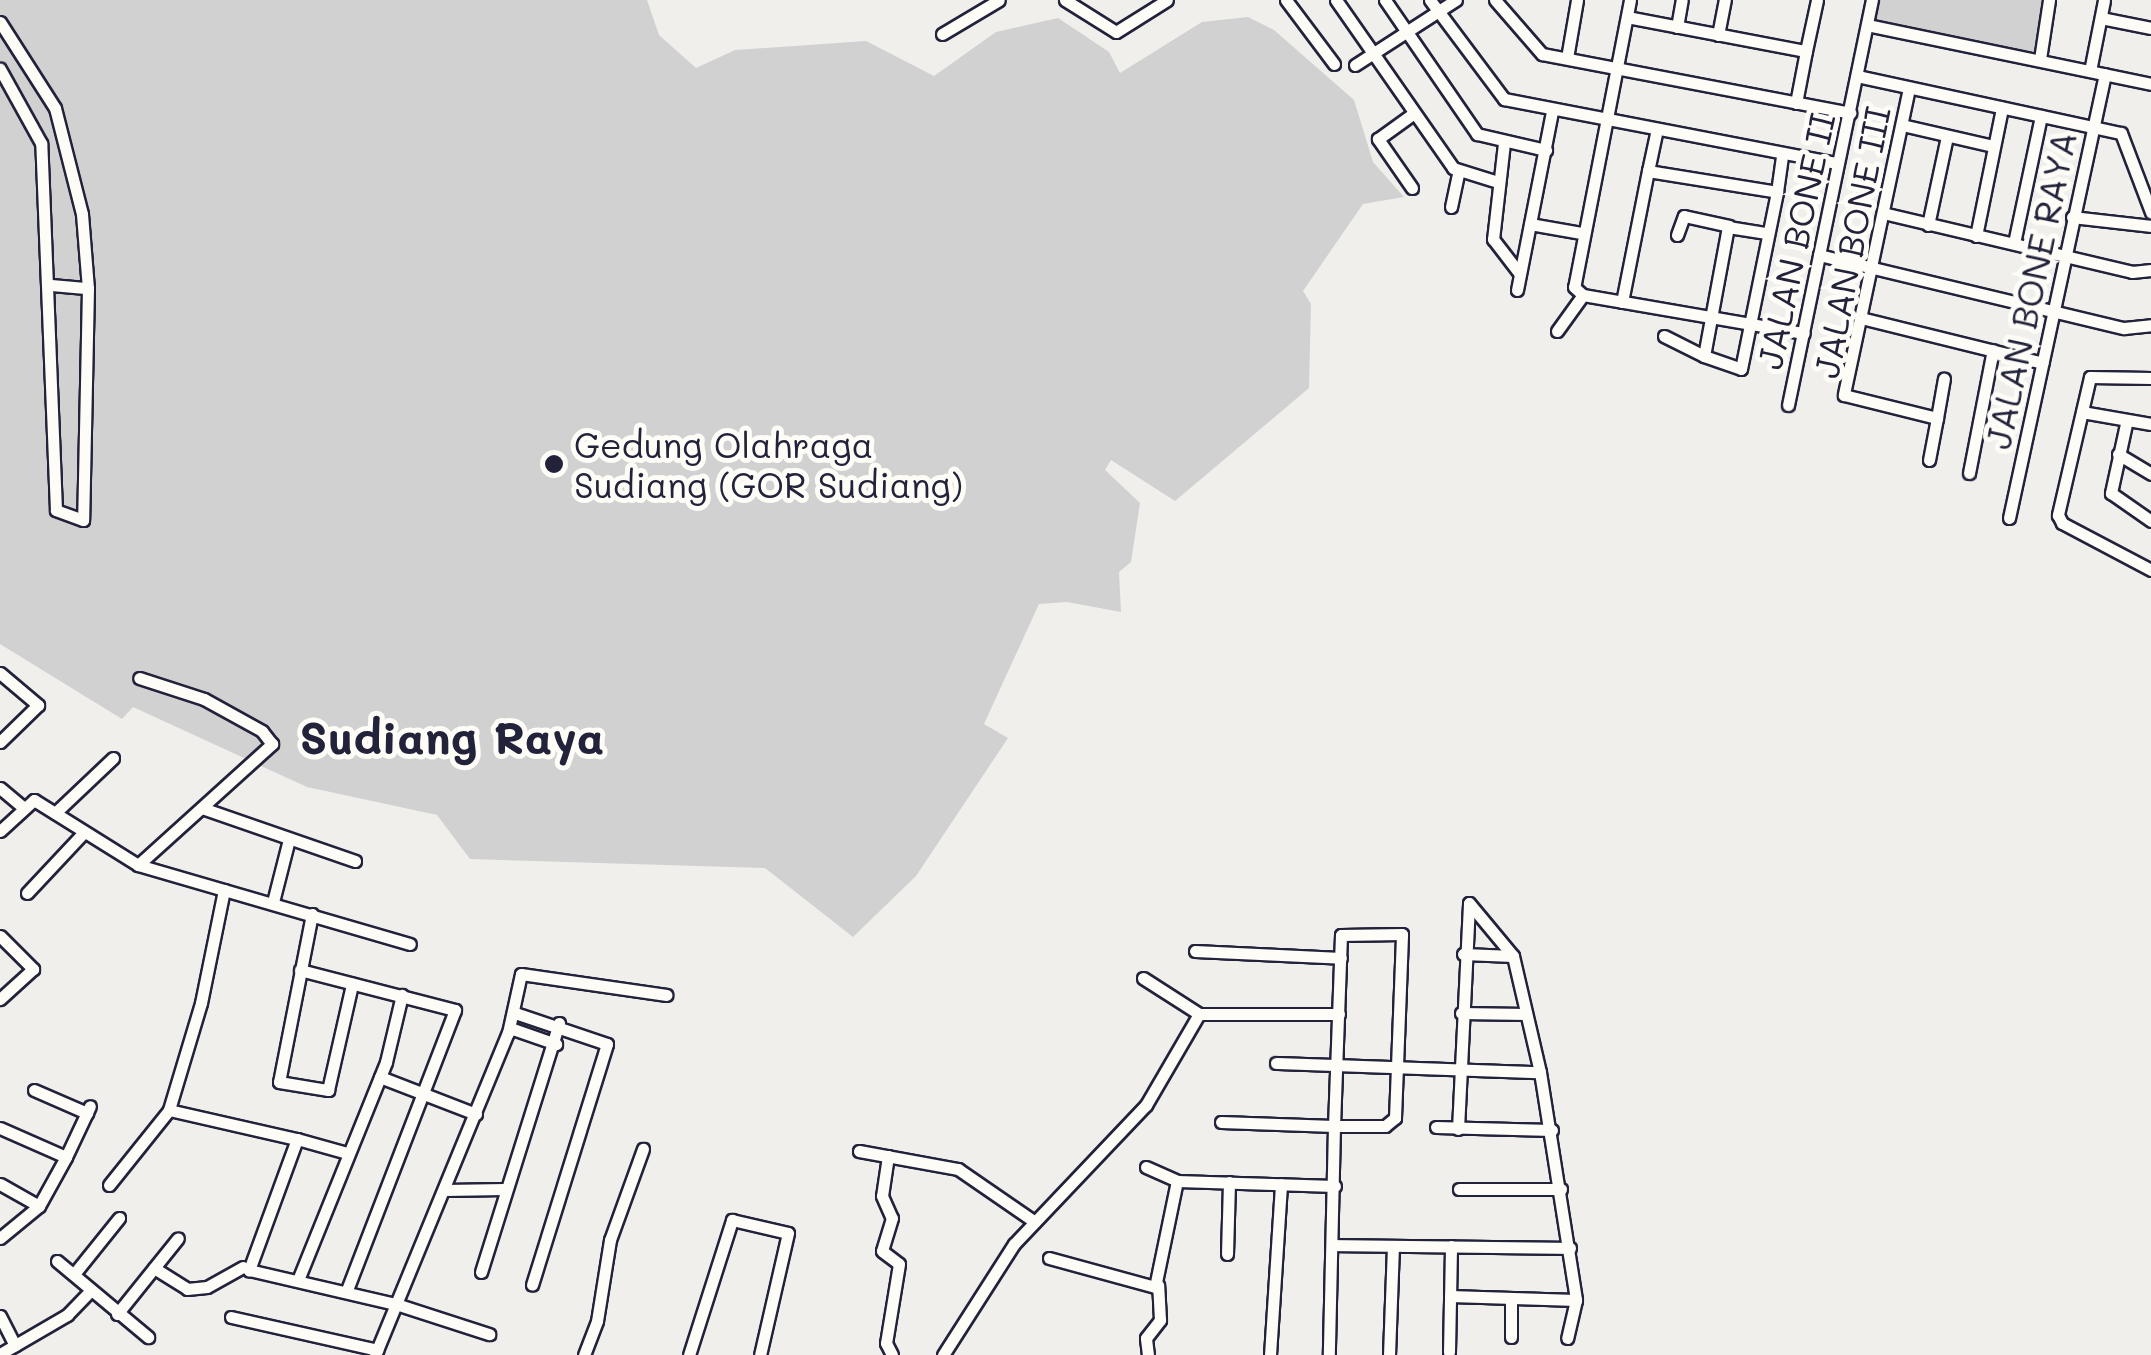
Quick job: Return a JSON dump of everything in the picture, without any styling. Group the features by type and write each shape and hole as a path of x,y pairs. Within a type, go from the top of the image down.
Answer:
{"street":[{"path":"942,34 998,0"},
{"path":"1068,1 1116,32 1167,0"},
{"path":"1286,0 1334,64"},
{"path":"1336,0 1458,174 1498,182"},
{"path":"1385,0 1477,134 1546,150"},
{"path":"1354,65 1407,31 1434,6 1456,0"},
{"path":"1495,0 1533,50 1850,112"},
{"path":"1564,0 1575,6 1567,58"},
{"path":"1630,0 1572,280 1583,295 1804,332"},
{"path":"1677,27 1682,0"},
{"path":"1718,35 1724,0"},
{"path":"1796,103 1817,0"},
{"name":"JALAN BONE II","path":"1788,405 1872,0"},
{"path":"2040,59 2049,0"},
{"path":"2090,71 2104,0"},
{"path":"1434,6 1504,100 1782,156 1836,163"},
{"path":"1626,17 1806,51"},
{"path":"2101,18 2151,28"},
{"path":"0,22 54,108 66,139 88,288 83,520 56,510 51,285 42,143 0,69"},
{"path":"1867,25 2151,84"},
{"name":"JALAN BONE RAYA","path":"2010,518 2105,74"},
{"path":"1856,82 1909,88 2123,134 2151,212"},
{"name":"JALAN BONE III","path":"1909,88 1844,395 1936,418"},
{"path":"1976,236 2002,108"},
{"path":"1518,290 1552,111"},
{"path":"1412,188 1378,139 1414,113"},
{"path":"2014,243 2040,116"},
{"path":"1902,125 1993,146"},
{"path":"1622,302 1657,129"},
{"path":"1928,224 1947,136"},
{"path":"1504,142 1493,238 1520,274"},
{"path":"1664,336 1740,369 1782,156"},
{"path":"1648,171 1776,192"},
{"path":"1451,207 1458,174"},
{"path":"1882,213 2132,272 2151,270"},
{"path":"1677,235 1684,216 1767,234"},
{"path":"2072,217 2151,226"},
{"path":"1530,224 1582,234"},
{"path":"1704,356 1730,226"},
{"path":"1819,255 2124,328 2151,325"},
{"path":"51,285 88,288"},
{"path":"1557,331 1583,295"},
{"path":"1861,318 2043,363"},
{"path":"1968,472 1993,350"},
{"path":"2151,378 2094,376 2089,381 2058,519 2151,570"},
{"path":"1929,460 1944,379"},
{"path":"2082,412 2126,424 2151,424"},
{"path":"2126,424 2111,493 2151,521"},
{"path":"2118,454 2151,474"},
{"path":"0,672 38,705 0,742"},
{"path":"138,678 204,700 271,739 262,757 138,864"},
{"path":"55,813 113,758"},
{"path":"0,788 23,807"},
{"path":"0,831 34,800 138,864 410,944"},
{"path":"202,808 355,861"},
{"path":"27,894 84,832"},
{"path":"272,902 289,839"},
{"path":"110,1185 169,1110 201,1003 224,890"},
{"path":"1458,1129 1463,954 1469,903 1513,956 1540,1072 1576,1300 1567,1338"},
{"path":"312,914 277,1070 283,1084 328,1090 352,984"},
{"path":"1221,1122 1334,1126 1390,1124 1397,1112 1402,934 1342,931 1334,1126 1329,1355"},
{"path":"0,936 34,969 0,1000"},
{"path":"1196,951 1341,958"},
{"path":"1463,954 1513,956"},
{"path":"300,970 455,1010 346,1292"},
{"path":"230,1318 376,1352 400,1304 510,1028 524,971 666,995"},
{"path":"1143,978 1199,1014 1339,1014"},
{"path":"298,1280 380,1078 402,995"},
{"path":"515,1013 559,1023 607,1044 532,1284"},
{"path":"1461,1013 1526,1014"},
{"path":"943,1355 1014,1244 1146,1105 1199,1014"},
{"path":"481,1272 505,1189 556,1044 559,1023"},
{"path":"510,1028 556,1044"},
{"path":"1276,1063 1540,1072"},
{"path":"380,1078 476,1114"},
{"path":"0,1238 40,1206 88,1110 34,1090"},
{"path":"169,1110 347,1154"},
{"path":"0,1128 66,1157"},
{"path":"1436,1128 1552,1130"},
{"path":"297,1139 249,1270 400,1304 489,1334"},
{"path":"584,1355 597,1321 614,1224 643,1149"},
{"path":"859,1151 958,1169 1036,1222"},
{"path":"888,1156 882,1196 892,1218 882,1251 899,1264 886,1343 892,1355"},
{"path":"1146,1168 1177,1181 1334,1186"},
{"path":"1148,1355 1146,1338 1160,1320 1158,1286 1177,1181"},
{"path":"1227,1254 1229,1182"},
{"path":"0,1184 40,1206"},
{"path":"1270,1355 1281,1184"},
{"path":"1459,1189 1561,1188"},
{"path":"444,1190 505,1189"},
{"path":"74,1274 119,1218"},
{"path":"689,1355 732,1220 788,1232 760,1355"},
{"path":"117,1314 178,1238"},
{"path":"1332,1245 1570,1248"},
{"path":"1450,1352 1451,1246"},
{"path":"1389,1355 1392,1247"},
{"path":"1048,1258 1158,1286"},
{"path":"57,1261 148,1337"},
{"path":"154,1268 187,1289 207,1287 233,1266 243,1267"},
{"path":"0,1354 67,1314 90,1291"},
{"path":"1450,1296 1576,1300"},
{"path":"1512,1299 1512,1337"},
{"path":"0,1316 15,1345"}],"shaded area":[{"name":"Gedung Olahraga Sudiang (GOR Sudiang)","path":"0,0 647,0 659,35 696,68 735,50 866,41 934,76 996,32 1058,18 1109,52 1120,73 1202,22 1248,17 1274,30 1354,100 1373,162 1404,197 1363,204 1303,291 1311,304 1309,388 1175,501 1111,460 1105,470 1140,503 1131,562 1119,572 1121,612 1067,602 1039,604 984,724 1008,738 916,876 853,937 765,868 470,859 437,815 307,787 133,707 122,719 0,644"},
{"path":"1872,0 2049,0 2040,59 1867,25"}],"place":[{"name":"Gedung Olahraga Sudiang (GOR Sudiang)","path":"554,464"}],"district":[{"name":"Sudiang Raya","path":"452,737"}]}
